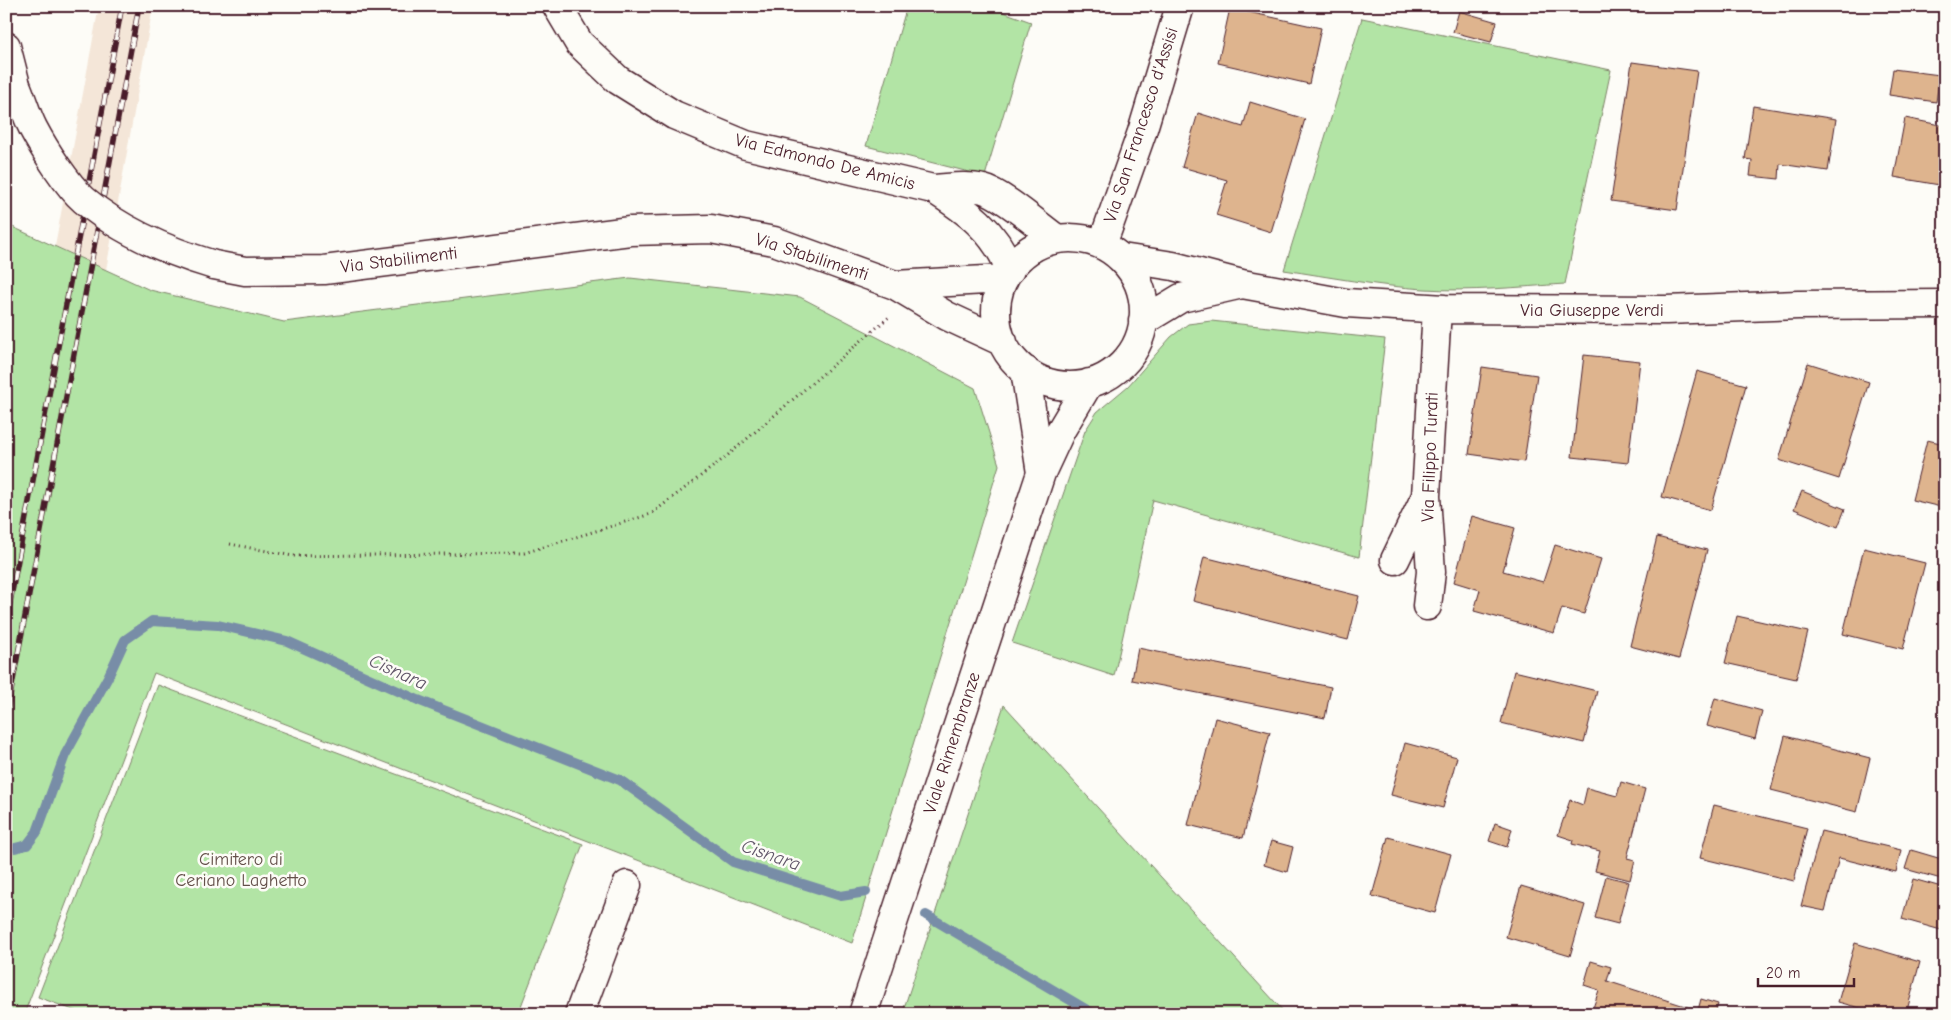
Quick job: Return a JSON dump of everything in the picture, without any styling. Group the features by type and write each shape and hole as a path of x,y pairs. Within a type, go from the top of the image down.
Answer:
{"street":[{"name":"Via Edmondo De Amicis","path":"557,6 579,42 618,80 674,115 746,145 933,189 961,187 985,189 1005,201 1057,239"},
{"name":"Via San Francesco d'Assisi","path":"1112,252 1142,132 1180,6"},
{"name":"Via Stabilimenti","path":"6,46 16,85 33,128 63,175 83,199 114,222 140,237 175,253 214,265 245,271 324,270 630,231 711,229 774,241 895,285 947,316 1003,342"},
{"name":"Via Edmondo De Amicis","path":"933,189 976,219 993,238 1004,255 1007,274"},
{"path":"1057,239 1087,240 1112,252 1136,277 1143,299 1143,322 1137,342 1126,360 1103,378 1089,383 1067,386 1044,381 1025,370 1012,358 1003,342 997,321 996,310 1007,274 1019,259 1030,250 1043,243 1057,239"},
{"name":"Via Giuseppe Verdi","path":"1112,252 1242,284 1346,303 1437,309 1666,310 1798,305 1945,304"},
{"name":"Via Stabilimenti","path":"895,285 1007,274"},
{"name":"Via Giuseppe Verdi","path":"1143,322 1181,298 1242,284"},
{"name":"Via Filippo Turati","path":"1427,606 1431,572 1426,496 1437,309"},
{"name":"Viale Rimembranze","path":"1025,370 1041,473"},
{"name":"Viale Rimembranze","path":"864,1014 1041,473 1061,430 1089,383"},
{"path":"1395,560 1426,496"},
{"path":"579,1014 627,885"}],"path":[{"path":"230,544 293,556 524,553 652,514 727,456 893,313"}],"shaded area":[{"path":"99,6 153,6 106,270 55,246"}],"green space":[{"path":"907,6 987,6 1031,22 985,176 866,146"},
{"path":"1362,18 1611,70 1565,284 1477,290 1442,290 1371,284 1284,270"},
{"path":"6,224 150,290 284,322 630,278 800,297 975,388 999,465 852,943 154,673 24,1014 6,1014"},
{"path":"1211,321 1385,339 1359,557 1153,500 1114,676 1012,643 1085,431 1097,412 1128,386 1171,337 1188,324"},
{"name":"Cimitero di Ceriano Laghetto","path":"158,685 583,844 518,1014 84,1014 38,997"},
{"path":"1004,705 1286,1014 902,1014"}],"building":[{"path":"1230,8 1321,28 1309,84 1218,63"},
{"path":"1459,11 1497,22 1491,42 1453,32"},
{"path":"1632,62 1697,71 1677,210 1611,201"},
{"path":"1893,69 1940,75 1936,102 1889,95"},
{"path":"1250,102 1305,119 1271,232 1216,215 1227,180 1182,167 1198,113 1243,127"},
{"path":"1753,106 1836,119 1828,171 1780,164 1779,179 1750,176 1752,160 1745,159"},
{"path":"1905,118 1945,126 1945,186 1894,177"},
{"path":"1584,355 1640,361 1628,463 1572,457"},
{"path":"1808,363 1869,382 1839,479 1779,460"},
{"path":"1482,367 1537,375 1524,462 1469,454"},
{"path":"1697,371 1746,385 1711,510 1662,497"},
{"path":"1927,440 1945,444 1945,508 1912,500"},
{"path":"1802,491 1845,509 1838,527 1794,509"},
{"path":"1472,516 1515,528 1503,571 1543,582 1555,545 1601,559 1584,614 1562,608 1554,633 1474,611 1480,590 1454,582"},
{"path":"1657,537 1707,550 1679,659 1630,646"},
{"path":"1864,548 1925,563 1903,649 1843,634"},
{"path":"1204,557 1359,596 1348,640 1193,601"},
{"path":"1737,616 1808,632 1796,679 1725,663"},
{"path":"1138,648 1331,687 1325,718 1132,680"},
{"path":"1514,671 1597,691 1584,743 1501,723"},
{"path":"1715,698 1762,711 1755,739 1707,726"},
{"path":"1215,718 1270,732 1243,838 1188,825"},
{"path":"1785,736 1870,758 1857,812 1771,790"},
{"path":"1405,743 1457,757 1443,808 1391,795"},
{"path":"1621,782 1645,789 1627,858 1635,860 1630,880 1595,871 1600,851 1572,844 1573,840 1558,835 1570,800 1583,805 1587,788 1617,796"},
{"path":"1714,805 1807,828 1794,881 1700,858"},
{"path":"1495,823 1512,829 1507,847 1489,841"},
{"path":"1821,831 1901,850 1896,872 1839,858 1825,911 1801,906"},
{"path":"1388,837 1451,854 1435,913 1372,896"},
{"path":"1271,841 1293,847 1287,872 1264,865"},
{"path":"1911,850 1945,860 1945,880 1905,869"},
{"path":"1606,876 1629,882 1618,924 1595,918"},
{"path":"1913,879 1945,888 1945,917 1941,930 1902,919"},
{"path":"1521,886 1585,905 1570,956 1506,937"},
{"path":"1855,943 1920,962 1906,1014 1882,1014 1838,1002"},
{"path":"1591,961 1611,967 1607,981 1691,1008 1689,1014 1591,1014 1599,990 1584,985"},
{"path":"1701,999 1718,1004 1715,1014 1697,1014"}],"waterway":[{"name":"Cisnara","path":"15,848 27,845 37,832 65,755 108,677 125,640 152,621 218,625 287,641 418,700 620,780 733,862 841,896 866,892"},
{"name":"Cisnara","path":"926,915 1094,1014"}],"railway":[{"path":"6,624 122,6"},
{"path":"6,718 139,6"}]}
